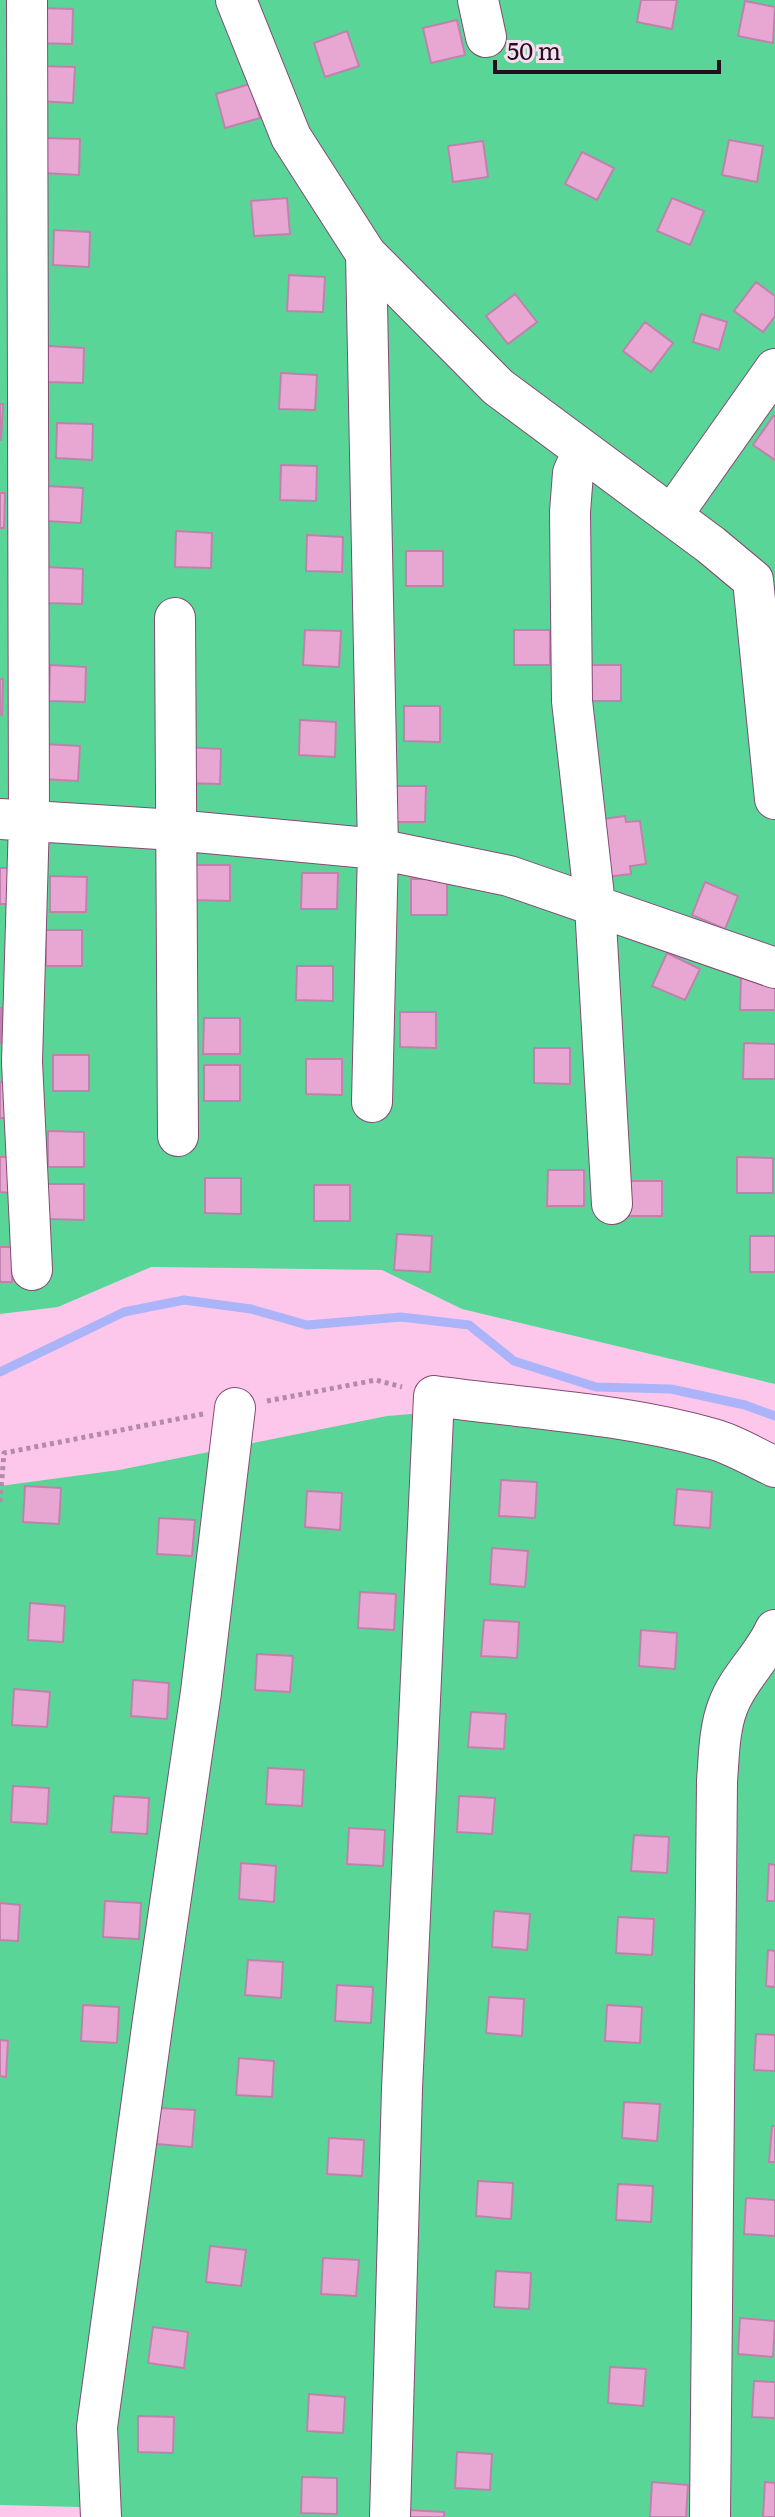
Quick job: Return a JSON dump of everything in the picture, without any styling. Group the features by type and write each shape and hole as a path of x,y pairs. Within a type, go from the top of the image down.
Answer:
{"lane":[{"path":"27,0 14,820 32,1270"},
{"path":"236,0 291,137 366,254 498,387 672,515 753,580 775,799"},
{"path":"366,254 378,849 372,1102"},
{"path":"672,515 775,369"},
{"path":"583,450 573,473 570,512 572,701 595,905 612,1204"},
{"path":"175,618 178,1136"},
{"path":"14,820 175,830 378,849 509,876 775,968"},
{"path":"390,2517 402,2089 434,1396 521,1409 640,1421 717,1440 775,1467"},
{"path":"101,2517 97,2427 201,1692 235,1408"},
{"path":"710,2517 717,1781 720,1736 728,1704 768,1646 775,1630"}],"green space":[{"path":"0,0 775,0 775,1384 462,1309 382,1270 151,1267 58,1307 0,1314"},
{"path":"458,1410 670,1444 775,1482 775,2517 120,2517 119,2508 0,2505 0,1486 119,1470 387,1416"}],"building":[{"path":"641,0 677,0 672,29 637,22"},
{"path":"745,1 775,7 773,43 738,36"},
{"path":"37,8 73,9 72,44 35,43"},
{"path":"457,20 465,55 431,63 423,28"},
{"path":"347,31 359,66 325,77 314,43"},
{"path":"39,66 75,67 73,103 37,101"},
{"path":"250,84 260,118 225,128 216,94"},
{"path":"44,138 80,139 79,175 43,173"},
{"path":"729,140 763,146 757,182 722,175"},
{"path":"483,141 488,177 453,182 448,146"},
{"path":"582,152 614,168 597,200 565,184"},
{"path":"287,198 290,234 254,236 251,201"},
{"path":"672,198 704,211 690,245 657,231"},
{"path":"54,230 90,232 89,267 53,265"},
{"path":"289,275 325,277 323,312 287,311"},
{"path":"756,282 775,296 775,316 763,332 734,311"},
{"path":"515,294 537,322 508,344 486,316"},
{"path":"701,314 727,322 719,350 693,342"},
{"path":"645,322 673,343 651,372 623,351"},
{"path":"48,346 84,348 83,383 47,382"},
{"path":"281,373 317,375 315,410 279,409"},
{"path":"0,404 3,404 1,440 0,440"},
{"path":"775,416 775,460 753,445"},
{"path":"57,423 93,424 92,460 56,458"},
{"path":"281,465 317,466 316,501 280,500"},
{"path":"47,486 83,488 81,523 46,521"},
{"path":"0,493 5,493 4,528 0,528"},
{"path":"176,531 212,533 211,568 175,567"},
{"path":"307,535 343,537 342,572 306,571"},
{"path":"406,551 443,551 443,586 406,586"},
{"path":"48,567 83,569 82,604 46,603"},
{"path":"305,630 341,631 339,667 303,665"},
{"path":"514,630 550,630 550,665 514,665"},
{"path":"50,665 86,667 85,702 49,701"},
{"path":"585,665 621,665 621,701 585,701"},
{"path":"0,679 3,679 2,715 0,714"},
{"path":"404,706 440,706 440,742 404,741"},
{"path":"300,720 336,722 335,757 299,755"},
{"path":"44,744 80,746 78,781 42,779"},
{"path":"185,747 221,749 220,784 183,783"},
{"path":"390,786 426,786 425,822 389,822"},
{"path":"625,816 626,822 640,821 646,864 630,866 631,874 597,878 590,821"},
{"path":"194,865 230,865 230,901 194,900"},
{"path":"0,868 12,868 12,904 0,904"},
{"path":"302,873 338,873 337,909 301,909"},
{"path":"50,876 87,877 86,912 50,912"},
{"path":"411,879 447,879 447,915 411,915"},
{"path":"705,882 738,896 725,929 692,915"},
{"path":"46,930 82,930 82,966 46,966"},
{"path":"667,953 700,969 685,1000 652,986"},
{"path":"297,966 333,966 333,1001 296,1000"},
{"path":"741,975 775,975 775,1010 740,1010"},
{"path":"2,1008 2,1043 0,1043"},
{"path":"400,1012 436,1012 436,1048 400,1047"},
{"path":"204,1018 240,1018 240,1054 203,1054"},
{"path":"744,1043 775,1044 775,1079 743,1079"},
{"path":"534,1048 570,1048 570,1084 534,1083"},
{"path":"53,1055 89,1055 89,1091 53,1091"},
{"path":"306,1059 342,1059 342,1095 306,1094"},
{"path":"204,1065 240,1065 240,1101 204,1101"},
{"path":"0,1082 9,1082 9,1118 0,1118"},
{"path":"48,1131 84,1132 84,1167 48,1167"},
{"path":"0,1157 11,1157 11,1193 0,1192"},
{"path":"737,1157 773,1158 773,1193 737,1193"},
{"path":"548,1170 584,1170 584,1206 547,1206"},
{"path":"205,1178 241,1178 241,1214 205,1213"},
{"path":"626,1181 662,1181 662,1216 626,1216"},
{"path":"48,1184 84,1184 84,1220 48,1219"},
{"path":"314,1185 350,1185 350,1221 314,1221"},
{"path":"397,1234 432,1236 430,1272 394,1270"},
{"path":"750,1236 775,1236 775,1272 750,1272"},
{"path":"0,1247 12,1247 12,1282 0,1282"},
{"path":"501,1480 537,1482 535,1518 499,1516"},
{"path":"25,1486 61,1488 59,1524 23,1522"},
{"path":"677,1489 712,1492 710,1528 674,1525"},
{"path":"307,1491 342,1493 340,1530 305,1527"},
{"path":"159,1518 195,1520 192,1556 157,1554"},
{"path":"492,1548 528,1551 525,1587 490,1584"},
{"path":"360,1592 396,1594 394,1630 358,1628"},
{"path":"30,1603 65,1606 63,1642 28,1640"},
{"path":"484,1620 519,1622 517,1658 481,1656"},
{"path":"641,1630 677,1633 675,1669 639,1666"},
{"path":"257,1654 293,1656 290,1692 255,1690"},
{"path":"133,1680 169,1683 167,1719 131,1716"},
{"path":"14,1689 50,1692 47,1727 12,1725"},
{"path":"471,1712 506,1714 504,1749 468,1747"},
{"path":"268,1768 304,1770 302,1806 266,1804"},
{"path":"13,1786 49,1788 47,1824 11,1822"},
{"path":"114,1796 149,1798 147,1834 111,1832"},
{"path":"459,1796 495,1798 492,1834 457,1832"},
{"path":"349,1828 385,1830 383,1866 347,1864"},
{"path":"634,1835 669,1837 667,1873 631,1871"},
{"path":"241,1863 276,1866 274,1902 239,1899"},
{"path":"769,1864 775,1865 775,1901 767,1901"},
{"path":"105,1901 141,1903 139,1939 103,1937"},
{"path":"0,1903 20,1905 18,1941 0,1940"},
{"path":"494,1911 530,1914 527,1950 492,1947"},
{"path":"618,1917 654,1919 652,1955 616,1953"},
{"path":"768,1950 775,1951 775,1987 766,1986"},
{"path":"248,1960 283,1962 281,1998 245,1995"},
{"path":"337,1985 373,1987 371,2023 335,2021"},
{"path":"489,1997 524,1999 522,2036 486,2033"},
{"path":"83,2005 119,2007 117,2043 81,2041"},
{"path":"607,2005 642,2007 640,2043 605,2041"},
{"path":"756,2034 775,2035 775,2071 754,2070"},
{"path":"0,2040 8,2041 6,2077 0,2076"},
{"path":"239,2058 274,2061 272,2097 236,2095"},
{"path":"624,2102 660,2104 657,2141 622,2138"},
{"path":"159,2108 195,2110 192,2147 157,2144"},
{"path":"772,2126 775,2126 775,2162 769,2162"},
{"path":"329,2138 364,2140 362,2176 327,2174"},
{"path":"478,2181 513,2183 511,2219 476,2216"},
{"path":"618,2184 653,2186 651,2222 616,2220"},
{"path":"746,2198 775,2200 775,2236 744,2234"},
{"path":"210,2246 246,2250 241,2286 206,2282"},
{"path":"323,2258 359,2260 356,2296 321,2294"},
{"path":"496,2271 531,2273 529,2309 494,2307"},
{"path":"740,2318 775,2321 773,2357 738,2354"},
{"path":"153,2327 188,2332 184,2368 148,2363"},
{"path":"610,2367 646,2369 643,2406 608,2403"},
{"path":"754,2381 775,2382 775,2418 752,2417"},
{"path":"309,2394 345,2397 343,2433 307,2431"},
{"path":"138,2416 174,2417 173,2453 138,2452"},
{"path":"457,2452 492,2454 490,2490 455,2488"},
{"path":"302,2477 337,2478 337,2514 301,2513"},
{"path":"652,2482 688,2485 686,2517 650,2517"},
{"path":"765,2482 775,2483 775,2517 763,2517"},
{"path":"408,2510 444,2512 444,2517 408,2517"}],"waterway":[{"path":"0,1372 124,1312 184,1300 251,1309 307,1325 401,1317 469,1325 514,1361 596,1387 671,1389 745,1405 775,1416"}]}
